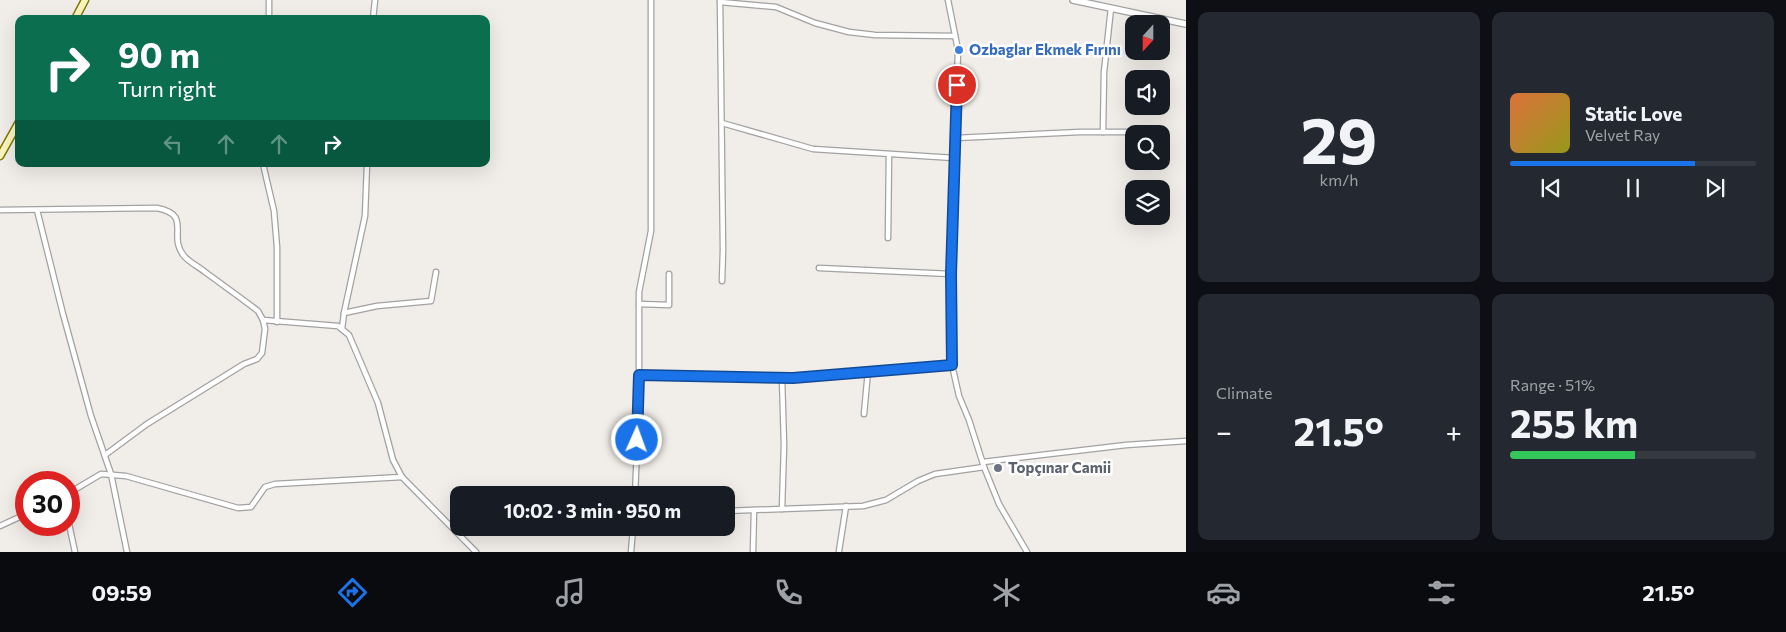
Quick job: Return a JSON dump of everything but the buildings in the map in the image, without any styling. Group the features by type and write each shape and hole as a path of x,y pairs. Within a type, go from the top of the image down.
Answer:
{"main road":[{"path":"77,15 85,0"},
{"path":"0,156 15,129"}],"street":[{"path":"268,15 269,0"},
{"path":"373,15 375,0"},
{"path":"635,486 639,375 638,292 651,231 651,0"},
{"path":"948,0 958,50 951,274 952,365 959,396 969,420 983,465 999,504 1027,552"},
{"path":"1073,0 1186,24"},
{"path":"722,281 720,1 748,2 776,7 815,23 849,32 875,35 955,36"},
{"path":"1103,132 1104,72 1111,8"},
{"path":"722,123 813,149 954,158"},
{"path":"956,138 1125,132"},
{"path":"888,238 889,154"},
{"path":"264,167 274,211 277,322"},
{"path":"342,329 365,216 367,167"},
{"path":"0,210 156,208 169,211 177,221 178,240 183,255 258,311 263,320 265,329 262,353 257,359 244,364 147,424 105,455"},
{"path":"36,210 91,416 111,474 127,552"},
{"path":"819,268 951,274"},
{"path":"344,313 377,306 432,301 436,272"},
{"path":"639,304 669,305 669,274"},
{"path":"263,320 338,326 349,335 378,404 393,460 402,477 476,552"},
{"path":"639,375 782,378 952,365"},
{"path":"864,414 868,371"},
{"path":"782,378 784,445 782,508"},
{"path":"735,511 863,506 886,500 918,481 935,474 983,465 1126,445 1186,441"},
{"path":"80,486 101,474 126,476 238,508 251,506 265,487 275,484 402,477"},
{"path":"839,551 846,506"},
{"path":"753,552 754,510"},
{"path":"0,526 15,519"},
{"path":"72,536 75,552"},
{"path":"631,552 632,536"}],"place":[{"name":"Ozbaglar Ekmek Fırını","path":"959,50"},
{"name":"Topçınar Camii","path":"998,468"}],"route":[{"path":"637,440 639,375 793,378 952,365 951,274 957,85"}]}
